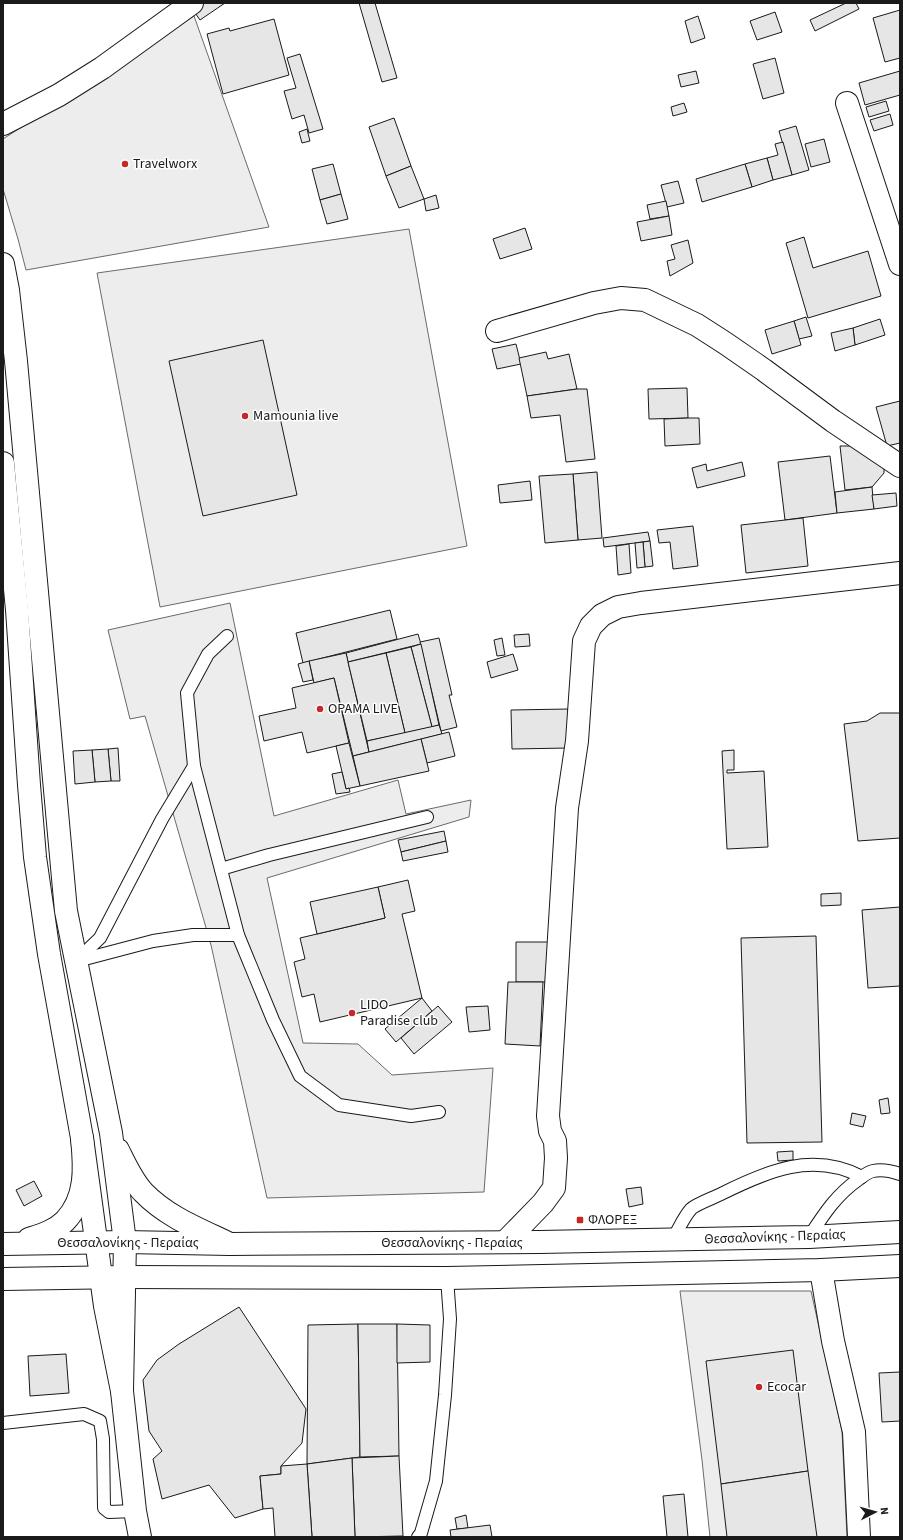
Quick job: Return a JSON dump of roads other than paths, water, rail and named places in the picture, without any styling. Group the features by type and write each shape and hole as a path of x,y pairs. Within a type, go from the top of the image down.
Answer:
{"street":[{"path":"3,124 58,96 102,68 192,3"},
{"path":"847,103 892,209 900,264"},
{"path":"3,264 8,290 16,361 66,911 111,1133 126,1242 122,1391"},
{"path":"497,331 594,303 621,298 645,300 697,325 725,343 833,421 900,466"},
{"path":"3,463 17,610 35,857 49,954 82,1138 101,1278 122,1391 135,1511 140,1537"},
{"path":"505,1242 544,1203 554,1188 556,1158 555,1141 550,1131 548,1116 564,847 567,808 577,741 584,641 591,626 602,615 618,607 640,603 900,573"},
{"path":"111,1133 126,1167 142,1191 160,1208 230,1244"},
{"path":"10,1244 47,1233 64,1222 76,1204 84,1178 82,1138"},
{"name":"Θεσσαλονίκης - Περαίας","path":"10,1244 96,1242 230,1244 672,1240 809,1237 900,1232"},
{"path":"3,1279 125,1277 447,1278 821,1270 898,1270"},
{"path":"821,1270 833,1341 854,1432 859,1537"}],"lane":[{"path":"228,636 208,654 187,693 194,766 238,935 273,1020 300,1076 339,1105 412,1116 439,1112"},
{"path":"76,961 100,938 162,819 194,766"},
{"path":"221,869 269,855 427,816"},
{"path":"76,961 152,941 194,936 238,935"},
{"path":"672,1240 691,1208 768,1172 799,1165 833,1166 848,1170 862,1177"},
{"path":"809,1237 823,1214 837,1196 862,1177 871,1171 885,1170 900,1174"},
{"path":"418,1537 421,1533 437,1473 445,1395 450,1319 447,1278"},
{"path":"3,1423 84,1414 100,1421 104,1508 109,1512 135,1511"}],"place":[{"name":"Travelworx","path":"125,164"},
{"name":"Mamounia live","path":"245,416"},
{"name":"ΟΡΑΜΑ LIVE","path":"320,709"},
{"name":"LIDO Paradise club","path":"352,1013"},
{"name":"ΦΛΟΡΕΞ","path":"580,1220"},
{"name":"Ecocar","path":"759,1387"}]}
